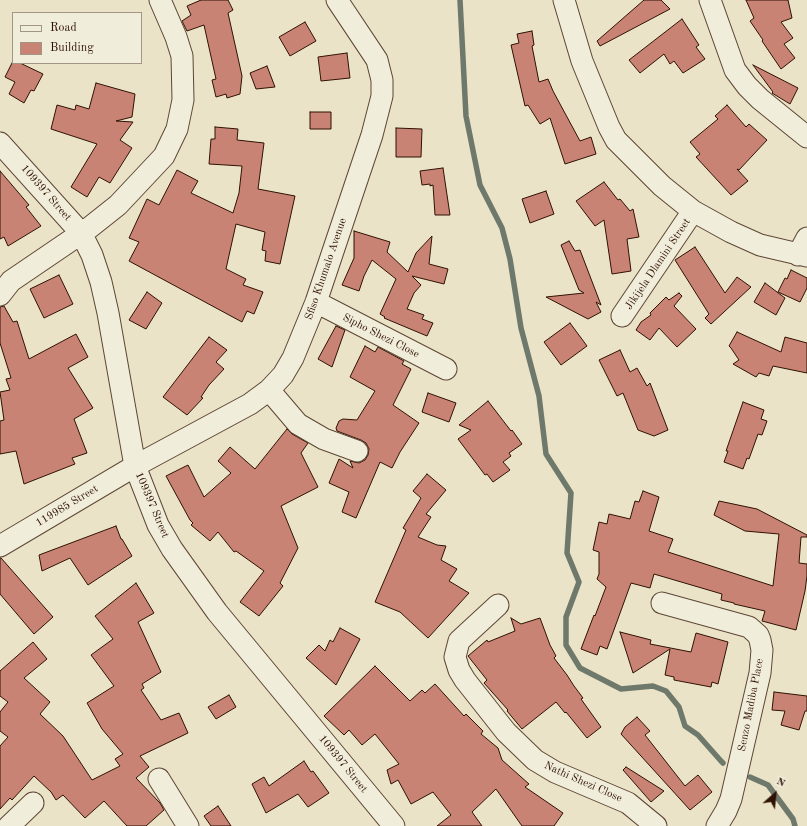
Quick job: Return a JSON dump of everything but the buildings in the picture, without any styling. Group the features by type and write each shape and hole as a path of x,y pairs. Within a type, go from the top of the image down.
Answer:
{"street":[{"path":"0,295 11,281 81,233 118,204 164,156 176,129 183,100 182,56 160,0"},
{"name":"Sfiso Khumalo Avenue","path":"135,466 250,404 269,390 283,375 293,358 316,302 372,135 382,96 382,80 377,60 338,0"},
{"name":"Jikijela Dlamini Street","path":"564,0 582,62 608,127 616,140 662,186 694,211 731,232 760,245 804,250"},
{"path":"710,0 734,70 760,99 807,137"},
{"name":"109397 Street","path":"0,143 81,233 92,255 101,282 108,313 135,466 158,525 172,549 217,612 394,826"},
{"name":"Jikijela Dlamini Street","path":"622,316 694,211"},
{"name":"Sipho Shezi Close","path":"316,302 446,370"},
{"path":"269,390 298,424 324,439 356,451"},
{"name":"119985 Street","path":"0,546 135,466"},
{"name":"Senzo Madiba Place","path":"662,603 749,627 758,635 760,640 762,650 760,673 731,799 717,826"},
{"name":"Nathi Shezi Close","path":"498,605 459,641 455,657 459,670 466,680 506,732 535,760 555,772 628,802 656,826"},
{"path":"159,779 188,826"},
{"path":"9,826 33,803"}],"waterway":[{"path":"460,0 466,116 480,185 502,228 510,259 521,328 539,396 546,454 571,493 567,553 579,582 566,617 566,645 580,668 621,689 653,686 666,691 679,707 685,726 698,735 723,763"},
{"path":"750,777 768,785 793,819 795,826"}]}
